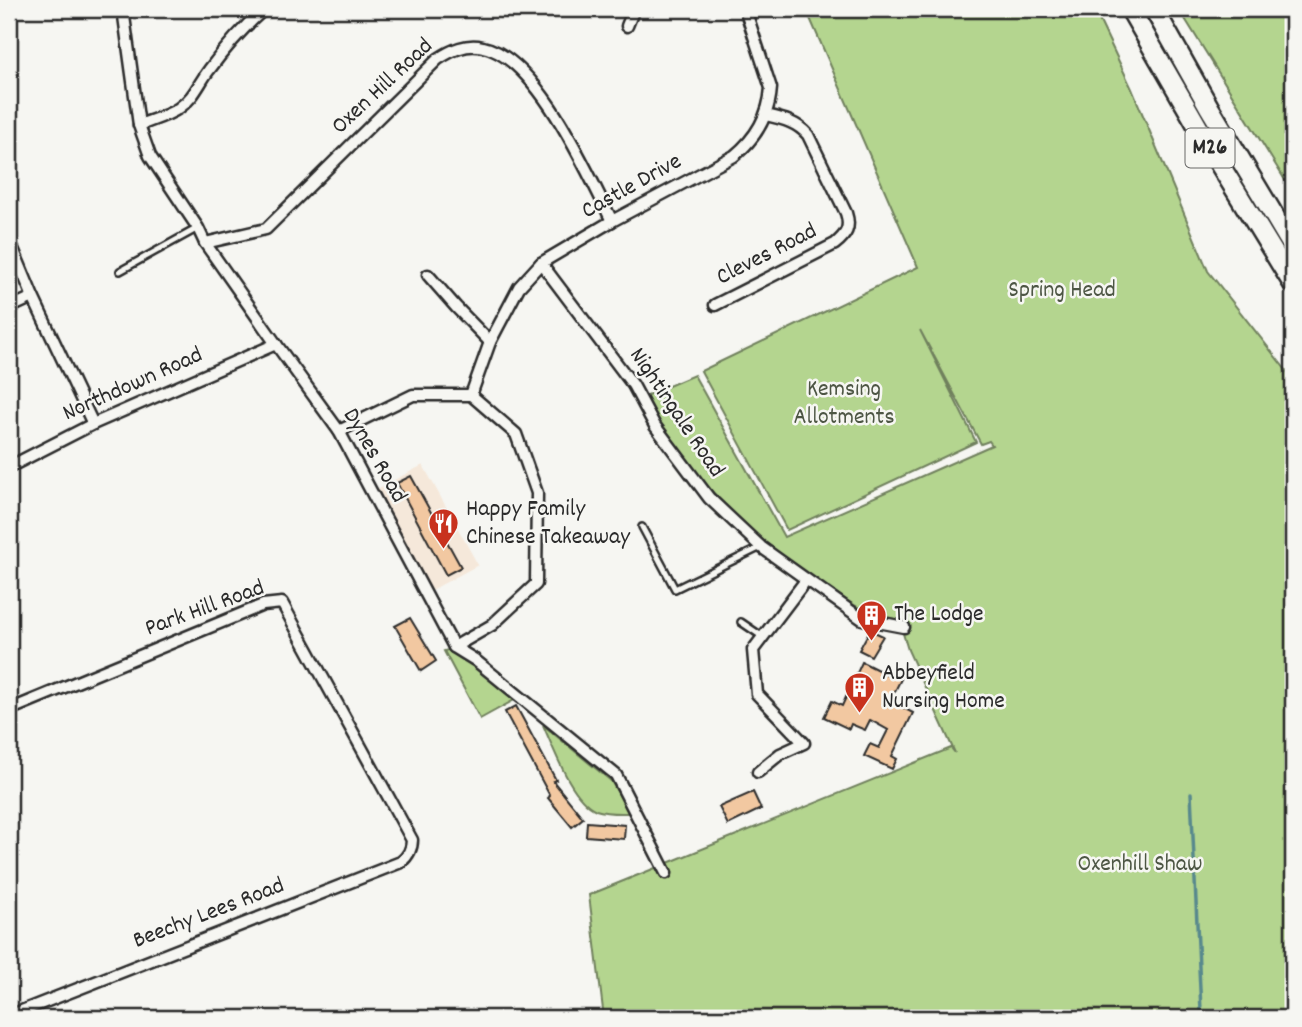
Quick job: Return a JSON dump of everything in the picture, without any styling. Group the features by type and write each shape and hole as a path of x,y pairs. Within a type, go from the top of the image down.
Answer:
{"highway":[{"name":"M26","path":"1130,9 1220,165 1293,284"},
{"name":"M26","path":"1154,9 1293,247"}],"street":[{"name":"Dynes Road","path":"124,9 139,125 150,156 205,243 339,431 454,647 475,660 616,775 666,873"},
{"path":"139,125 168,114 188,101 214,63 264,9"},
{"path":"627,26 634,9"},
{"name":"Castle Drive","path":"471,395 490,342 519,287 541,263 612,221 734,156 758,131 766,115 771,88 745,9"},
{"name":"Oxen Hill Road","path":"205,243 266,229 438,59 459,47 469,46 481,46 502,54 526,75 569,137 612,221"},
{"name":"Cleves Road","path":"715,305 835,244 845,236 849,225 846,213 808,135 801,127 766,115"},
{"path":"9,239 33,297 93,424"},
{"name":"Nightingale Road","path":"541,263 633,385 655,426 709,498 761,547 862,619 904,627"},
{"path":"428,275 490,342"},
{"path":"9,308 33,297"},
{"name":"Northdown Road","path":"9,467 93,424 276,344"},
{"path":"339,431 413,395 471,395 516,435 537,493 536,584 492,625 454,647"},
{"path":"758,772 780,754 804,743 757,694 753,650 806,580"},
{"name":"Park Hill Road","path":"9,710 263,605 282,603 412,840"},
{"name":"Beechy Lees Road","path":"9,1016 401,862 407,857 412,840"}],"lane":[{"path":"120,271 198,228"},
{"path":"642,527 675,589 761,547"},
{"path":"741,622 763,636"}],"shaded area":[{"path":"423,465 478,565 428,592 375,490"}],"green space":[{"path":"806,9 1094,9 1132,89 1208,271 1293,379 1293,1018 604,1018 589,895 951,748 955,753 908,650 899,620 883,617 852,604 799,568 748,527 701,479 662,425 645,396 694,375 784,537 992,445 989,441 981,444 920,330 976,442 787,530 701,371 918,267"},
{"path":"1179,9 1293,9 1293,193"},
{"path":"451,649 472,662 516,699 480,719 444,651"},
{"path":"543,725 611,781 630,813 604,812 587,804 571,785"}],"building":[{"path":"411,476 461,567 446,575 397,483"},
{"path":"410,618 436,661 421,671 395,626"},
{"name":"The Lodge","path":"870,630 883,636 871,656 859,650"},
{"name":"Abbeyfield Nursing Home","path":"862,662 888,675 889,671 902,677 890,701 913,713 892,756 897,759 892,769 864,756 870,744 879,748 888,730 870,720 865,730 851,724 849,729 824,717 832,701 842,706"},
{"path":"516,706 556,780 553,781 583,818 572,827 548,798 550,796 505,712"},
{"path":"753,792 761,809 728,825 719,807"},
{"path":"587,822 625,825 624,839 586,836"}],"waterway":[{"path":"1191,793 1201,1011 1207,1018"}],"place":[{"name":"Happy Family Chinese Takeaway","path":"443,551"},
{"name":"The Lodge","path":"871,642"},
{"name":"Abbeyfield Nursing Home","path":"859,715"}],"park label":[{"name":"Spring Head","path":"1062,291"},
{"name":"Kemsing Allotments","path":"844,404"},
{"name":"Oxenhill Shaw","path":"1140,865"}]}
